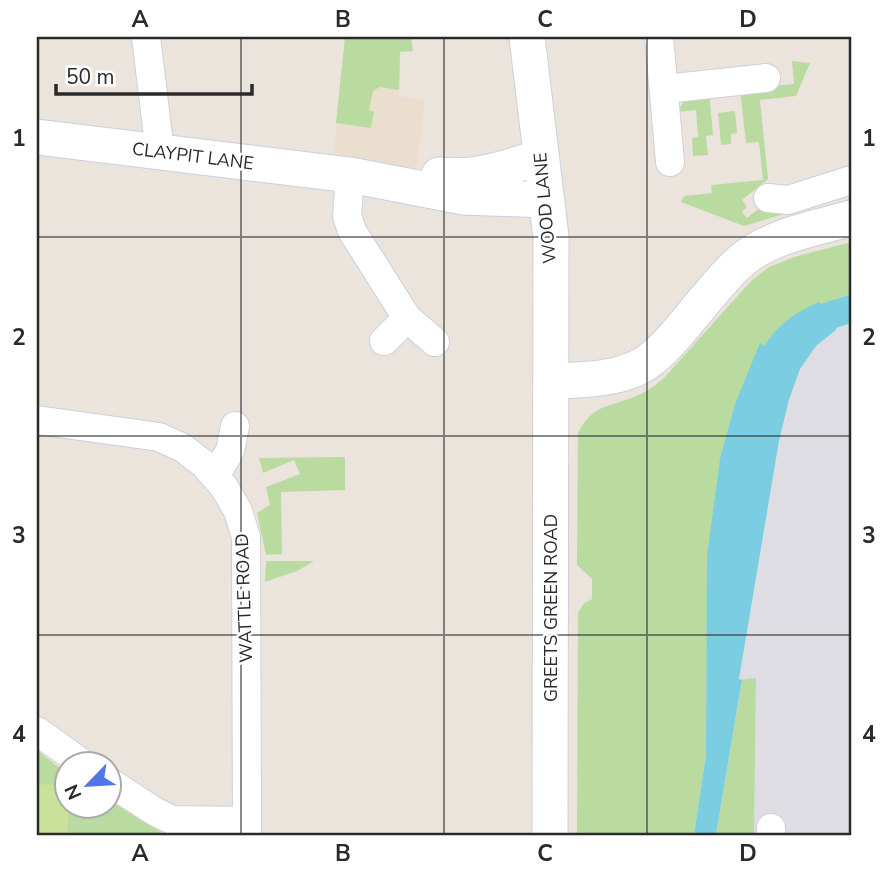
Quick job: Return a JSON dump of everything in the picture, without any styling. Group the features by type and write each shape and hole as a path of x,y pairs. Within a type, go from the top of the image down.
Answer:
{"street":[{"path":"146,37 160,152"},
{"name":"WOOD LANE","path":"527,37 551,237 552,381"},
{"path":"659,37 670,162"},
{"path":"665,89 766,78"},
{"name":"CLAYPIT LANE","path":"37,137 350,175 464,197 547,200"},
{"name":"CLAYPIT LANE","path":"350,175 407,172 463,177 484,175 541,157"},
{"path":"350,175 347,216 352,231 407,318 435,342"},
{"path":"768,198 788,200 851,180"},
{"path":"552,381 593,379 623,373 645,363 669,342 728,272 747,256 786,237 851,218"},
{"path":"384,341 407,318"},
{"name":"GREETS GREEN ROAD","path":"550,835 552,381"},
{"name":"WATTLE ROAD","path":"37,420 159,437 183,447 215,476 238,511 246,537 247,828"},
{"path":"215,476 229,451 235,426"},
{"path":"37,730 64,750"},
{"path":"122,789 172,820 247,828"}],"shaded area":[{"path":"345,37 411,37 413,51 400,52 401,82 398,96 425,101 415,183 332,172"},
{"path":"851,323 851,835 754,835 756,679 739,680 779,440 799,369 816,346 836,331 835,328"}],"green space":[{"path":"345,37 411,37 413,51 400,52 399,90 380,87 373,91 369,110 374,112 371,128 336,123"},
{"path":"792,61 810,63 796,96 760,100 768,179 742,200 747,207 742,212 747,218 762,206 851,194 744,226 681,202 684,196 712,193 711,185 763,180 759,142 746,143 740,89 794,84"},
{"path":"709,92 713,135 706,136 708,155 693,156 692,138 698,137 696,110 677,112 686,98"},
{"path":"735,111 737,133 731,134 731,144 721,145 718,113"},
{"path":"851,242 851,294 803,314 780,330 764,346 760,344 707,650 706,754 694,835 577,835 578,613 584,603 592,599 592,579 577,565 578,433 595,412 638,395 663,379 751,281 769,267 794,257"},
{"path":"345,457 345,490 281,492 282,554 266,555 257,513 270,505 266,487 300,474 294,460 263,473 259,458"},
{"path":"266,561 314,561 297,571 265,582"},
{"path":"756,678 754,835 716,835 742,681 739,680"},
{"path":"37,750 52,762 52,820 122,820 122,808 165,835 37,835"},
{"path":"37,784 52,785 52,820 68,820 67,835 37,835"}],"water":[{"path":"851,294 851,323 836,328 816,346 800,369 789,400 779,441 739,679 742,680 716,835 694,835 706,754 707,556 720,459 735,404 760,343 764,346 781,325 803,310 819,302 821,304"}]}
